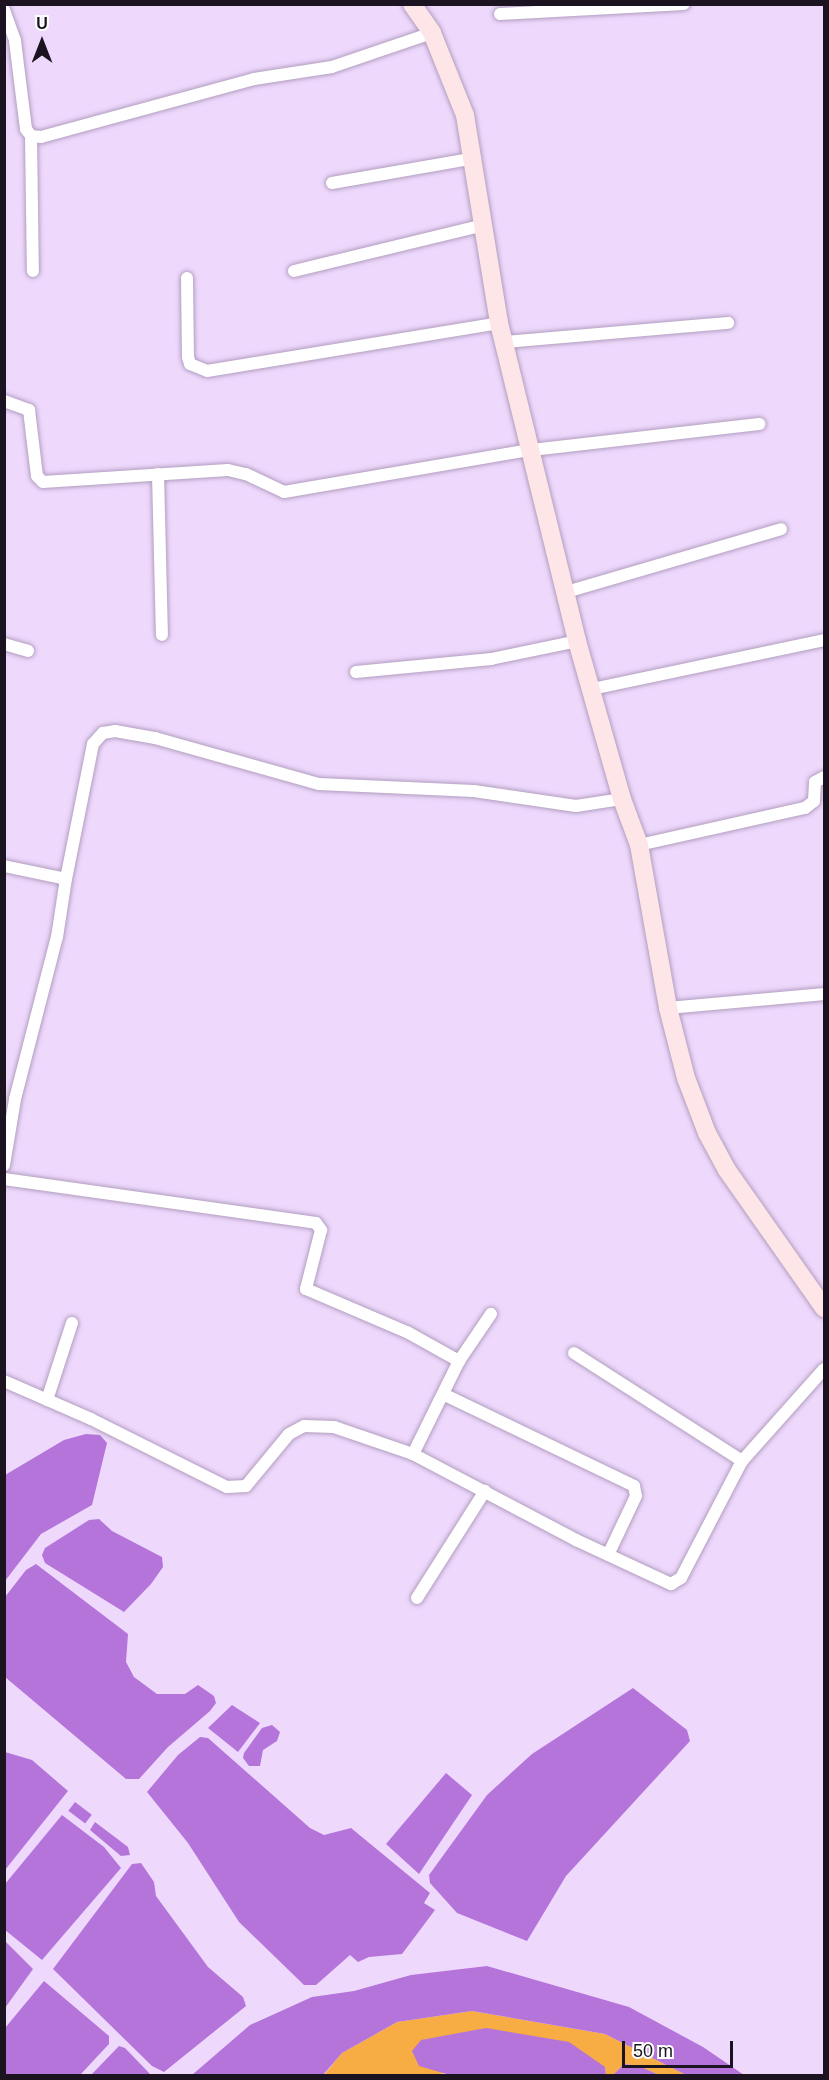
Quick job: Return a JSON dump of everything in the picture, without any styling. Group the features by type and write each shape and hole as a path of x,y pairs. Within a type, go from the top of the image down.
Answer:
{"street":[{"path":"412,4 432,33 454,81 475,158 499,323 577,641 622,799 639,845 668,1008 686,1078 706,1133 741,1193 825,1308"},
{"path":"500,14 684,4"},
{"path":"4,10 15,41 26,129 31,136 33,271"},
{"path":"31,136 56,135 254,79 332,68 432,33"},
{"path":"332,183 475,158"},
{"path":"294,271 484,225"},
{"path":"187,278 188,357 190,364 207,371 499,323"},
{"path":"505,342 728,323"},
{"path":"4,401 29,410 36,477 43,482 228,470 246,474 274,489 296,492 531,450 760,424"},
{"path":"158,474 162,635"},
{"path":"566,592 781,529"},
{"path":"592,689 825,640"},
{"path":"356,672 490,659 577,641"},
{"path":"4,644 28,651"},
{"path":"4,1166 15,1099 57,938 66,879 93,744 103,733 115,731 154,738 320,784 474,791 549,804 576,806 622,799"},
{"path":"639,845 805,808 814,801 815,782 825,777"},
{"path":"4,866 66,879"},
{"path":"668,1008 825,994"},
{"path":"4,1179 316,1223 321,1230 306,1289 407,1332 459,1362"},
{"path":"413,1454 459,1362 491,1314"},
{"path":"47,1400 72,1323"},
{"path":"574,1353 742,1461"},
{"path":"4,1381 227,1487 246,1486 289,1434 304,1426 333,1427 413,1454 669,1584 678,1582 742,1461 825,1369"},
{"path":"443,1394 623,1477 634,1486 636,1496 608,1555"},
{"path":"417,1598 485,1491"}],"shaded area":[{"path":"86,1434 100,1435 107,1443 92,1505 41,1534 5,1581 5,1475 64,1440"},
{"path":"99,1519 112,1531 162,1557 163,1567 151,1584 124,1612 45,1563 42,1555 45,1548 89,1520"},
{"path":"36,1564 128,1634 126,1662 134,1677 157,1694 185,1694 198,1685 214,1696 216,1703 210,1711 168,1747 139,1779 126,1779 5,1677 5,1597 26,1570"},
{"path":"633,1688 687,1730 690,1741 566,1876 527,1941 457,1913 430,1883 429,1875 487,1795 532,1754"},
{"path":"232,1705 260,1723 238,1752 208,1728"},
{"path":"272,1725 280,1732 277,1741 263,1750 260,1766 249,1766 243,1758 244,1753 262,1728"},
{"path":"200,1737 208,1738 310,1828 324,1835 351,1828 430,1893 424,1903 435,1910 402,1954 369,1957 358,1962 350,1955 316,1985 304,1985 239,1922 188,1843 147,1792 178,1755"},
{"path":"5,1752 32,1760 68,1791 5,1870"},
{"path":"446,1773 472,1795 419,1874 386,1844"},
{"path":"75,1802 92,1815 85,1823 68,1811"},
{"path":"62,1815 104,1847 121,1868 42,1960 5,1930 5,1884"},
{"path":"95,1822 128,1847 130,1855 121,1856 90,1830"},
{"path":"141,1863 154,1882 156,1896 208,1967 243,1997 246,2006 164,2072 152,2066 53,1969 132,1864"},
{"path":"4,1940 33,1969 5,2008 4,2008"},
{"path":"487,1966 629,2007 703,2047 744,2075 686,2075 605,2034 472,2011 397,2022 342,2053 323,2075 192,2075 250,2025 312,1997 354,1991 411,1975"},
{"path":"44,1981 109,2036 109,2044 80,2075 5,2075 5,2028"},
{"path":"472,2011 605,2034 686,2075 659,2075 639,2066 624,2064 613,2075 606,2075 605,2067 440,2073 450,2075 323,2076 342,2053 397,2022"},
{"path":"486,2028 569,2042 605,2067 606,2075 450,2075 419,2066 412,2051 421,2040"},
{"path":"119,2046 125,2048 151,2075 91,2075"},
{"path":"624,2064 639,2066 659,2075 613,2075"}]}
